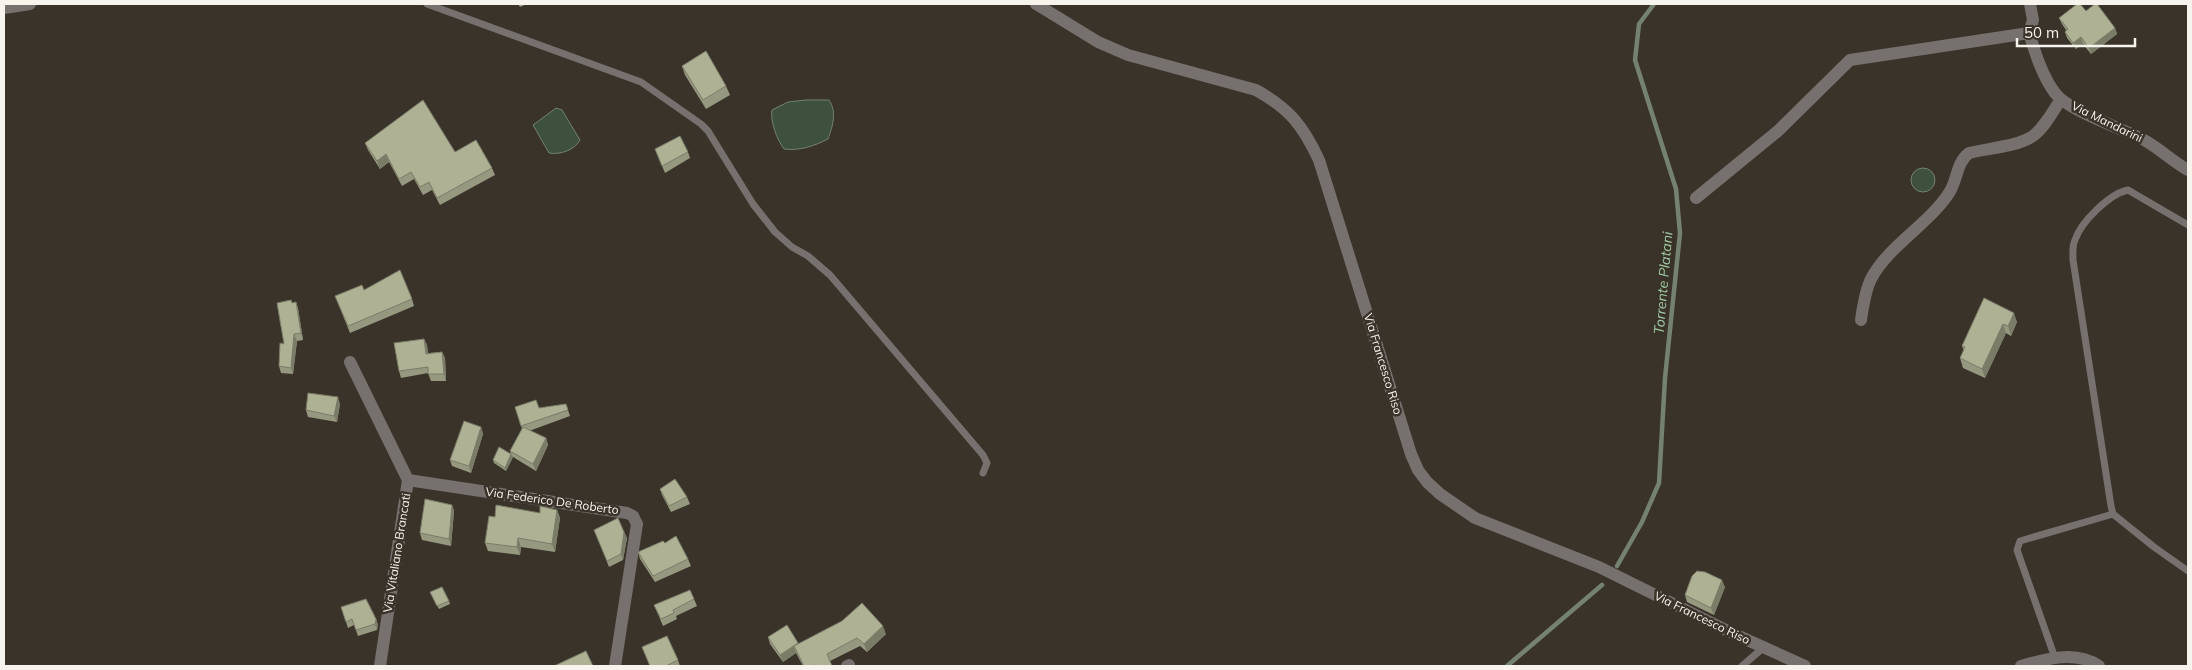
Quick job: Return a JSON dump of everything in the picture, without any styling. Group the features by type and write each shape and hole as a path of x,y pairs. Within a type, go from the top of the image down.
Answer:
{"street":[{"path":"4,8 30,4"},
{"name":"Via Francesco Riso","path":"1036,4 1098,42 1128,55 1256,90 1294,118 1307,134 1319,160 1411,454 1418,470 1440,494 1475,518 1599,567 1763,648 1805,666"},
{"path":"1696,198 1778,131 1850,60 2029,33 2033,20 2030,4"},
{"name":"Via Mandarini","path":"2029,33 2055,94 2089,114 2145,140 2171,160 2188,170"},
{"path":"1861,320 1871,278 1898,246 1950,192 1962,158 1969,153 2025,140 2034,135 2048,120 2061,98"},
{"name":"Via Vitaliano Brancati","path":"350,362 408,480 380,666"},
{"name":"Via Federico De Roberto","path":"408,480 627,513 633,516 637,524 615,666"},
{"path":"2021,666 2044,659 2066,657 2082,659 2099,666"}],"lane":[{"path":"426,4 641,82 701,124 708,131 753,204 774,232 830,274 983,455 987,463 983,473"},
{"path":"2188,224 2128,190 2113,196 2087,220 2074,242 2073,260 2111,506 2114,514 2154,547 2188,570"},
{"path":"2055,658 2017,550 2020,541 2114,514"},
{"path":"1742,666 1763,648"}],"shaded area":[{"path":"829,100 834,114 828,139 807,147 784,149 775,130 772,110 788,102"},
{"path":"556,108 562,110 580,140 575,147 567,151 549,153 533,125"},
{"path":"1923,168 1928,169 1934,175 1934,185 1928,191 1923,192 1918,191 1912,185 1911,180 1912,175 1918,169"}],"building":[{"path":"2077,4 2080,4 2086,11 2097,4 2115,28 2089,48 2081,37 2073,43 2065,32 2068,29 2059,18"},
{"path":"706,51 726,86 703,100 682,66"},
{"path":"423,100 455,152 476,140 492,168 437,198 429,182 420,187 411,172 399,179 386,154 377,161 365,143"},
{"path":"680,136 688,152 662,166 655,149"},
{"path":"400,270 412,299 348,326 335,296 362,285 364,290"},
{"path":"1984,298 2014,313 2008,326 2003,324 1982,369 1960,358 1965,347 1962,346"},
{"path":"291,300 292,303 296,302 301,333 294,334 291,368 279,366 280,343 284,344 277,303"},
{"path":"424,339 426,354 442,352 444,374 428,374 428,367 399,371 394,343"},
{"path":"308,393 338,397 334,416 306,410"},
{"path":"536,400 539,408 566,404 568,410 521,426 515,407"},
{"path":"464,421 481,427 469,466 450,460"},
{"path":"523,427 546,438 533,464 510,451"},
{"path":"499,447 511,454 505,468 493,460"},
{"path":"675,479 687,497 669,506 660,489"},
{"path":"425,499 452,505 449,539 420,533"},
{"path":"496,505 540,513 540,506 557,510 552,544 518,538 517,547 485,543 489,516 495,517"},
{"path":"618,518 624,532 621,554 607,561 594,530"},
{"path":"676,536 688,559 653,576 638,552 663,541 665,543"},
{"path":"1697,571 1705,572 1722,580 1711,608 1685,595 1692,576"},
{"path":"442,587 449,601 437,606 430,592"},
{"path":"690,590 694,599 673,610 674,613 661,619 654,605"},
{"path":"366,599 376,619 375,624 356,630 352,619 346,622 341,607"},
{"path":"862,603 883,626 864,644 857,638 827,654 832,666 804,666 794,646 842,621"},
{"path":"787,625 798,643 780,655 768,637"},
{"path":"667,636 678,660 666,666 650,666 642,647"},
{"path":"586,651 593,666 554,666"}],"waterway":[{"name":"Torrente Platani","path":"1617,566 1642,522 1659,483 1665,378 1680,233 1676,189 1635,60 1639,24 1654,4"},
{"name":"Torrente Platani","path":"1507,666 1602,585"}]}
